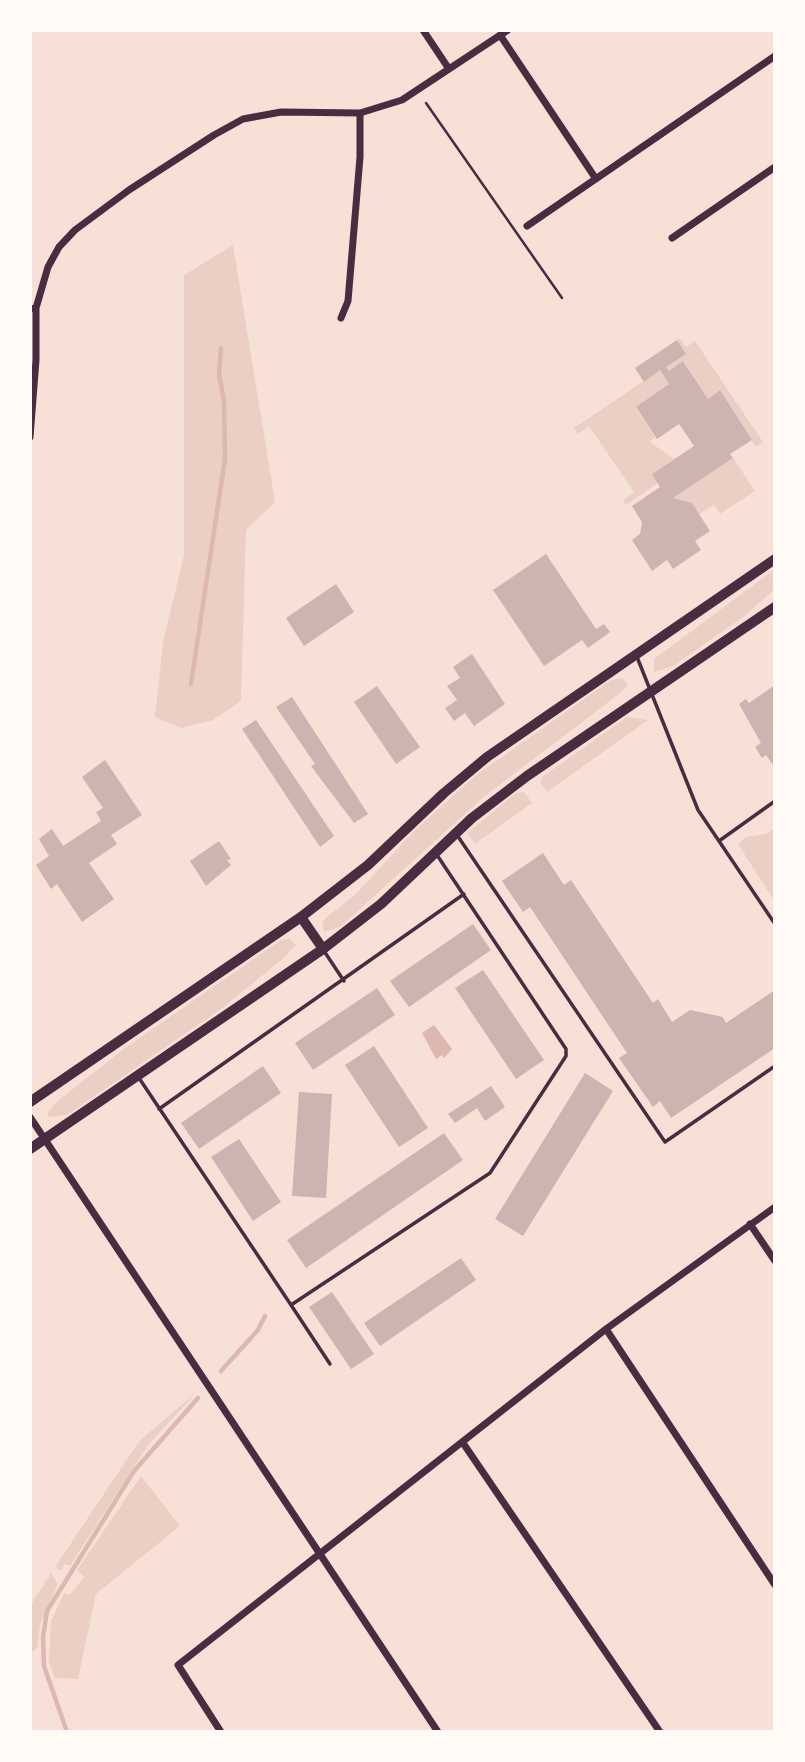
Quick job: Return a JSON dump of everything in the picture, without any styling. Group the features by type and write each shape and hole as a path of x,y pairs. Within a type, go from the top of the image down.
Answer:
{"main road":[{"path":"30,1102 301,917 368,865 444,793 487,757 775,559"},
{"path":"30,1149 323,949 381,904 456,833 527,776 775,607"},
{"path":"301,917 323,949"}],"street":[{"path":"423,30 449,69"},
{"path":"30,438 37,360 33,308 48,267 59,247 75,230 129,190 243,119 281,112 360,113 402,100 508,30"},
{"path":"500,35 596,179"},
{"path":"527,226 775,56"},
{"path":"341,318 349,288 360,158 360,113"},
{"path":"672,238 775,167"},
{"path":"30,1117 438,1732"},
{"path":"221,1732 178,1665 606,1329 775,1207"},
{"path":"750,1224 775,1261"},
{"path":"606,1329 775,1585"},
{"path":"463,1443 660,1732"}],"lane":[{"path":"635,654 698,810 775,923"},
{"path":"719,841 775,801"},
{"path":"456,833 665,1142 775,1066"},
{"path":"291,1305 490,1173 566,1056 566,1049 436,853"},
{"path":"159,1109 464,894"},
{"path":"323,949 344,981"},
{"path":"138,1075 330,1364"}],"path":[{"path":"426,103 562,298"}],"shaded area":[{"path":"233,245 275,502 246,530 241,701 213,720 181,728 155,717 163,642 184,555 184,275"},
{"path":"679,338 686,347 695,341 763,442 756,447 720,390 708,399 684,361 669,371 666,367 686,354 677,340"},
{"path":"660,370 669,384 636,408 655,437 650,442 674,459 652,474 658,483 626,505 623,501 634,492 589,426 578,434 574,428"},
{"path":"733,458 755,491 720,514 714,505 699,514 692,503 673,498"},
{"path":"775,569 775,589 742,618 673,666 654,672 654,659"},
{"path":"623,678 628,685 619,694 485,796 340,927 324,932 322,922 355,895 414,831 475,776 611,680"},
{"path":"627,717 648,720 547,792 540,782 542,777"},
{"path":"524,792 532,803 475,844 467,833 516,793"},
{"path":"775,828 775,902 738,844 746,837 766,834"},
{"path":"290,939 296,945 285,957 221,1009 67,1115 49,1117 47,1114 55,1103 125,1048 281,940"},
{"path":"434,1025 452,1049 444,1058 442,1055 436,1059 422,1033"},
{"path":"196,1393 148,1445 70,1566 65,1564 60,1571 55,1567 140,1440"},
{"path":"141,1476 180,1526 96,1594 78,1679 54,1678 49,1661 51,1621 64,1593 70,1595 84,1577 77,1570"},
{"path":"51,1573 58,1584 40,1625 37,1648 30,1654 30,1606"}],"building":[{"path":"677,340 686,354 666,367 669,371 683,361 708,399 720,390 752,440 730,454 733,458 673,498 692,503 710,531 695,541 701,550 673,569 667,560 652,571 632,540 640,534 642,522 632,506 660,487 652,474 694,446 679,424 657,439 636,407 669,384 660,370 644,382 635,368"},
{"path":"546,554 596,629 604,624 610,632 588,648 582,640 544,666 493,590"},
{"path":"336,584 354,612 304,646 286,618"},
{"path":"472,654 505,704 474,726 465,713 454,721 445,708 457,700 447,686 460,678 453,667"},
{"path":"775,685 773,765 766,755 762,758 755,747 761,743 739,704 746,699 749,703"},
{"path":"377,686 420,747 396,764 354,702"},
{"path":"292,697 368,814 354,823 311,766 315,764 276,707"},
{"path":"256,720 334,836 320,847 242,729"},
{"path":"105,760 142,815 111,835 117,844 89,863 114,899 82,922 57,884 51,889 36,865 49,856 39,839 52,829 63,846 101,821 96,812 103,808 82,777"},
{"path":"219,841 231,859 227,860 231,865 206,886 190,861"},
{"path":"543,853 564,885 571,880 653,1003 658,999 672,1022 690,1010 723,1017 726,1023 775,990 775,1048 671,1118 660,1101 653,1107 619,1058 627,1053 530,907 523,912 502,881"},
{"path":"473,924 491,950 409,1007 390,981"},
{"path":"483,970 544,1060 516,1079 455,988"},
{"path":"377,988 395,1015 313,1070 295,1043"},
{"path":"374,1046 428,1128 399,1147 345,1065"},
{"path":"263,1066 281,1093 199,1149 181,1123"},
{"path":"585,1073 613,1091 523,1236 495,1219"},
{"path":"491,1086 505,1107 485,1121 477,1108 455,1123 448,1114"},
{"path":"299,1092 332,1094 326,1198 292,1196"},
{"path":"444,1133 463,1160 306,1268 287,1240"},
{"path":"239,1139 281,1202 253,1221 211,1157"},
{"path":"461,1258 476,1280 380,1346 364,1323"},
{"path":"332,1292 374,1354 351,1369 309,1307"}],"waterway":[{"path":"191,684 225,459 224,401 219,374 221,348"},
{"path":"221,1371 258,1330 265,1316"},
{"path":"67,1732 44,1666 43,1637 47,1611 134,1471 198,1398"}]}
